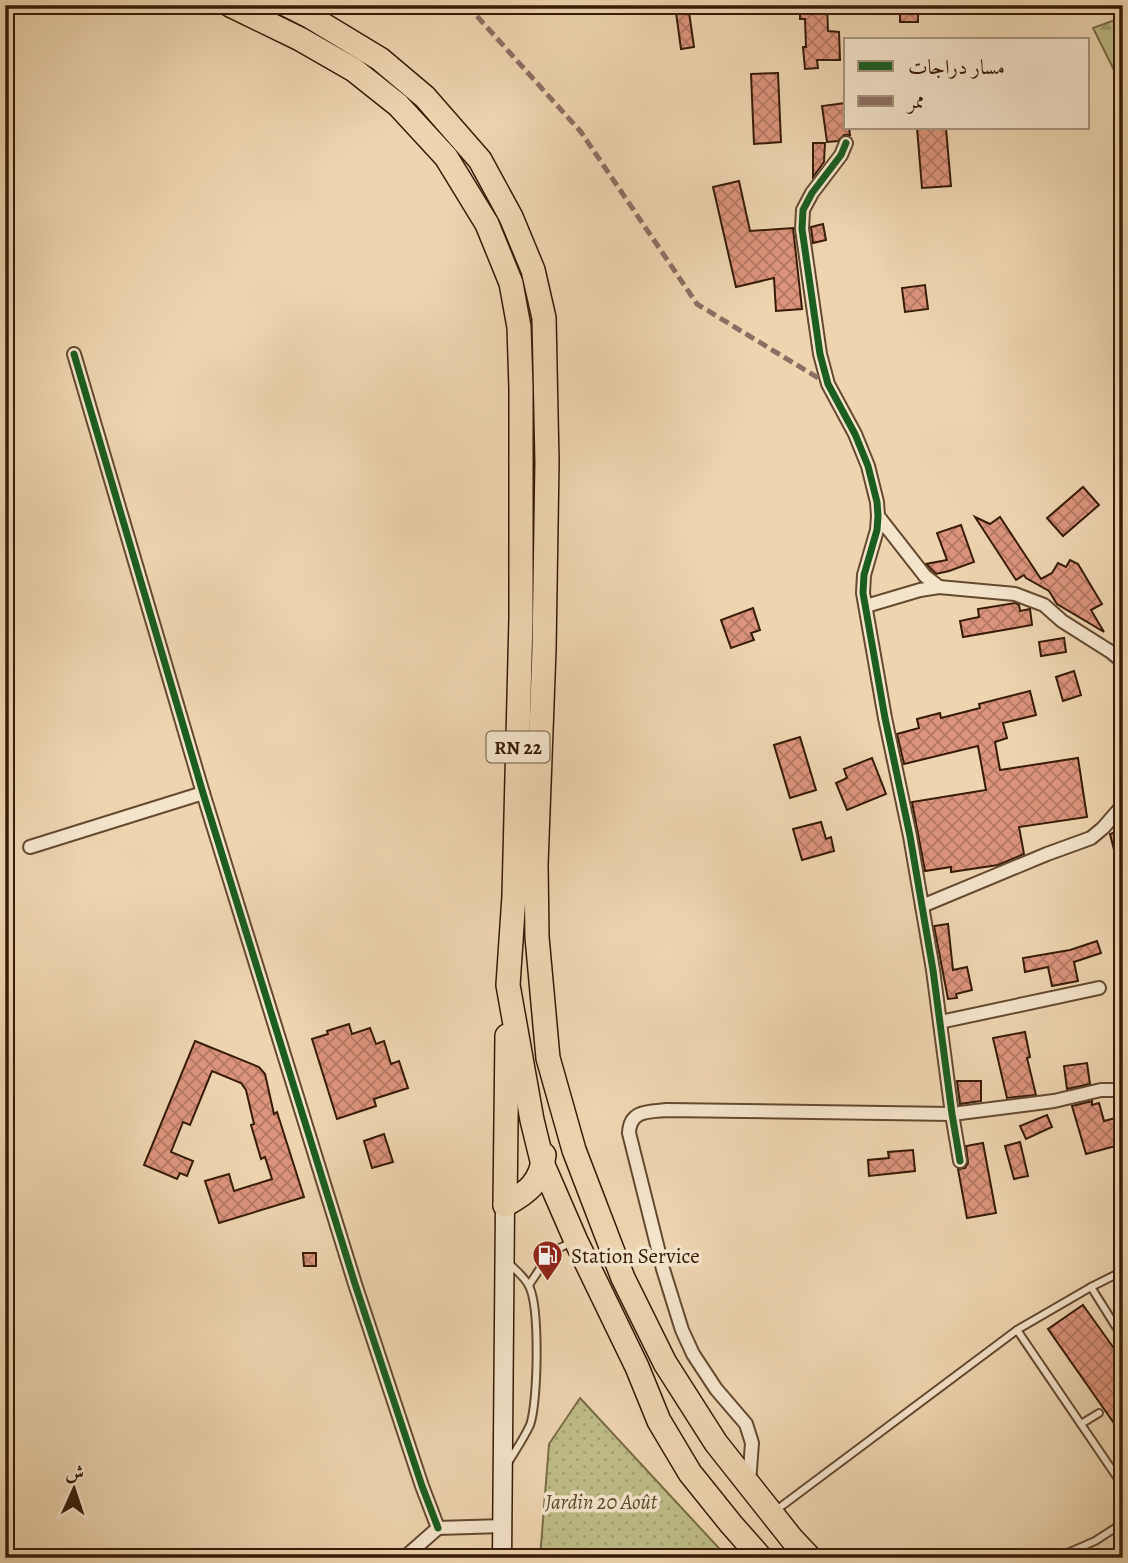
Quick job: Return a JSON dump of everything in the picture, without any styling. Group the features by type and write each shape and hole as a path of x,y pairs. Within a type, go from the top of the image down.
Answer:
{"highway":[{"name":"RN 22","path":"230,5 300,39 355,70 398,105 446,157 487,224 511,283 519,327 521,388 521,618 514,896 508,985 533,1120 543,1165 576,1241 637,1367 659,1421 691,1472 761,1558"},
{"name":"RN 22","path":"287,5 380,59 425,97 480,160 511,217 533,271 544,318 547,462 544,650 536,865 537,937 548,1058 574,1150 623,1278 665,1363 716,1443 810,1558"},
{"path":"505,1205 508,985"},
{"path":"505,1205 526,1193 536,1182 543,1165 556,1090"}],"main road":[{"path":"502,1558 505,1205"}],"street":[{"path":"846,143 841,155 812,193 803,210 802,229 818,341 828,384 855,434 868,466 877,502 877,530 864,575 863,593 933,970 960,1161"},
{"path":"74,354 203,793 355,1284 438,1528"},
{"path":"878,516 925,576 939,587"},
{"path":"866,606 939,587 1015,594 1044,605 1062,621 1123,662"},
{"path":"30,847 203,793"},
{"path":"922,906 1047,853 1091,838 1123,805"},
{"path":"940,1022 1099,988"},
{"path":"749,1484 752,1443 746,1424 716,1389 682,1330 631,1147 629,1123 637,1115 667,1110 952,1114 1054,1101 1101,1090 1123,1090"},
{"path":"404,1558 438,1528 502,1526"}],"lane":[{"path":"529,1285 551,1252 576,1241"},
{"path":"503,1471 529,1426 533,1412 536,1316 529,1285 504,1257"},
{"path":"772,1513 1017,1330 1123,1271"},
{"path":"1091,1287 1123,1338"},
{"path":"1017,1330 1123,1486"},
{"path":"1081,1424 1099,1413"},
{"path":"1056,1558 1095,1541 1123,1523"}],"green space":[{"path":"1123,17 1123,88 1093,28"},
{"name":"Jardin 20 Août","path":"580,1398 728,1558 540,1558 549,1444"}],"building":[{"path":"675,5 688,5 694,47 681,49"},
{"path":"800,5 827,5 828,31 839,32 840,60 817,60 818,68 805,69 805,19 800,19"},
{"path":"900,5 918,5 918,22 900,22"},
{"path":"778,73 781,142 754,144 751,74"},
{"path":"844,103 844,130 849,130 850,135 844,135 838,141 827,142 822,106"},
{"path":"917,130 946,130 951,186 922,188"},
{"path":"813,143 825,143 824,162 813,177"},
{"path":"739,181 750,231 793,228 802,309 776,311 774,278 736,287 713,187"},
{"path":"823,224 826,240 813,243 811,227"},
{"path":"925,285 928,309 905,312 902,288"},
{"path":"1083,487 1099,505 1063,536 1047,518"},
{"path":"975,517 990,524 1000,517 1041,579 1052,573 1058,563 1066,567 1070,560 1078,564 1102,604 1091,610 1104,632 1057,604 1049,591 1024,575 1016,580"},
{"path":"961,525 974,562 936,574 926,564 947,560 937,533"},
{"path":"1015,603 1019,605 1020,611 1030,609 1032,625 963,637 960,621 979,617 978,609"},
{"path":"753,608 760,630 751,633 754,640 731,648 721,620"},
{"path":"1064,638 1066,652 1041,656 1039,642"},
{"path":"1074,671 1081,695 1063,701 1056,677"},
{"path":"1030,691 1036,715 1003,723 1007,738 995,742 1000,770 1078,758 1087,817 1019,827 1024,854 998,865 951,872 951,867 925,871 912,802 986,790 978,746 904,764 897,734 919,728 917,719 940,713 941,718 980,708 979,704"},
{"path":"800,737 816,790 790,798 774,745"},
{"path":"872,758 886,794 847,810 836,783 847,778 844,769"},
{"path":"821,822 826,839 831,837 834,851 802,860 793,829"},
{"path":"1123,829 1123,869 1119,869 1110,834"},
{"path":"948,924 953,970 967,967 972,990 956,994 957,998 948,999 934,926"},
{"path":"1097,941 1101,953 1074,962 1078,981 1052,986 1048,967 1025,972 1023,958 1070,950"},
{"path":"349,1024 352,1034 370,1028 376,1044 384,1041 391,1064 399,1061 408,1088 374,1099 376,1106 337,1119 312,1039"},
{"path":"1025,1032 1030,1057 1027,1058 1036,1095 1007,1098 993,1038"},
{"path":"195,1041 259,1067 265,1074 274,1114 277,1112 304,1197 219,1223 205,1181 229,1174 234,1191 272,1179 265,1157 261,1159 251,1125 254,1124 246,1090 241,1083 212,1071 190,1125 183,1122 171,1152 193,1161 187,1176 180,1173 177,1179 144,1165"},
{"path":"1087,1063 1090,1084 1067,1089 1064,1066"},
{"path":"957,1081 981,1081 981,1101 960,1104"},
{"path":"1092,1101 1092,1105 1099,1103 1104,1121 1123,1116 1123,1144 1086,1154 1072,1106"},
{"path":"1047,1115 1052,1127 1026,1139 1020,1126"},
{"path":"384,1134 393,1162 372,1168 364,1141"},
{"path":"1020,1142 1028,1176 1014,1179 1005,1146"},
{"path":"983,1143 996,1213 967,1218 958,1169 965,1168 968,1163 966,1146"},
{"path":"913,1150 915,1171 869,1176 868,1160 889,1158 888,1152"},
{"path":"303,1253 316,1253 316,1266 304,1266"},
{"path":"1083,1305 1123,1361 1123,1436 1048,1329"}],"marked path":[{"path":"467,5 581,132 697,304 828,384"}],"cycle path":[{"path":"846,143 841,155 812,193 803,210 802,229 820,354 828,384 855,434 868,466 877,502 877,530 864,575 863,593 933,970 960,1161"},
{"path":"74,354 203,793 355,1284 438,1528"}],"place":[{"name":"Station Service","path":"548,1283"}]}
